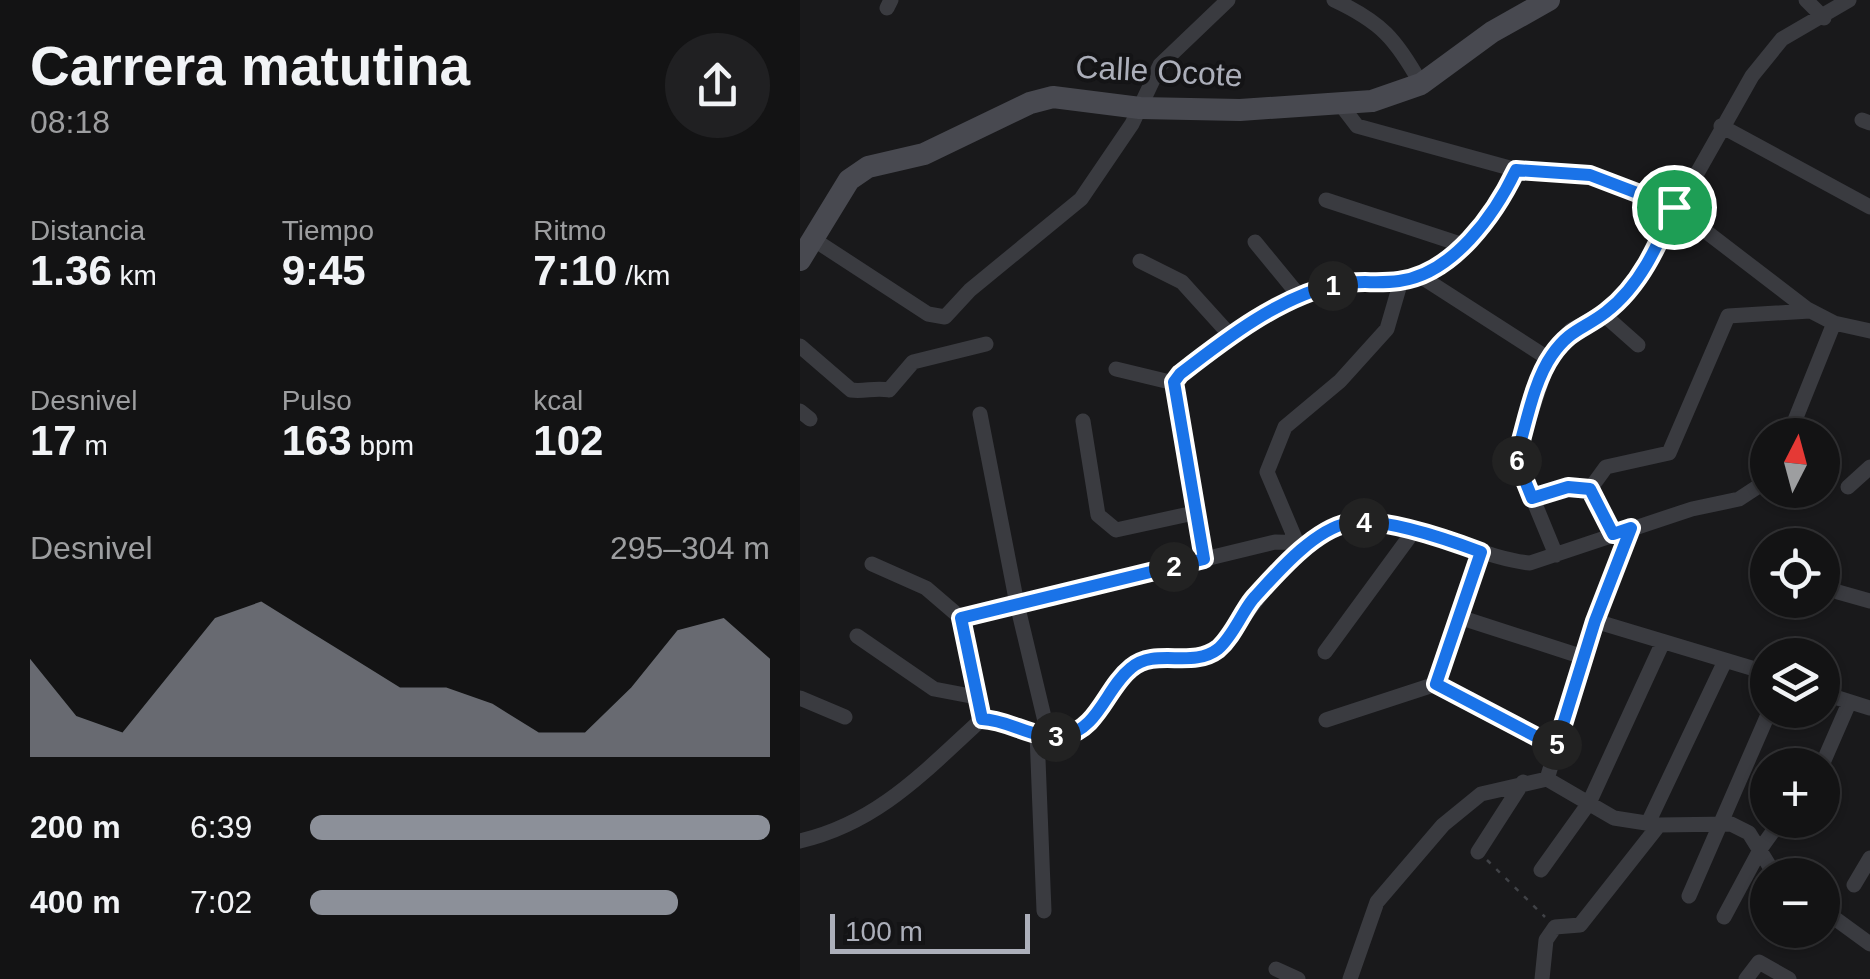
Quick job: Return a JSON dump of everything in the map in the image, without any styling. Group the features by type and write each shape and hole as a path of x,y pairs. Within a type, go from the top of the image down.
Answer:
{"street":[{"path":"813,240 928,314 945,316 1081,199 1140,108 1160,65 1228,0"},
{"path":"1334,0 1385,30 1421,84"},
{"name":"Calle Ocote","path":"800,260 849,180 868,167 924,154 1030,103 1053,98 1140,108 1240,110 1342,105 1396,95 1421,84 1492,32 1549,0"},
{"path":"1806,0 1824,18"},
{"path":"1556,555 1516,458 1549,359 1571,330 1604,314 1639,276 1721,126 1782,39 1849,0"},
{"path":"1342,105 1357,126 1516,170 1590,175 1674,207 1810,311 1834,323 1868,325"},
{"path":"1721,126 1870,207"},
{"path":"1174,382 1230,335 1301,298 1338,284 1401,281 1420,276 1462,245 1496,210 1516,170"},
{"path":"1326,200 1462,245"},
{"path":"1255,242 1301,298"},
{"path":"1140,261 1182,282 1230,335"},
{"path":"1420,276 1549,359"},
{"path":"1305,543 1268,472 1285,427 1340,381 1387,329 1401,281"},
{"path":"1590,489 1606,467 1669,453 1728,316 1810,311"},
{"path":"1604,314 1638,345"},
{"path":"1796,418 1834,323"},
{"path":"800,346 851,390 889,390 913,362 986,344"},
{"path":"1116,368 1174,382"},
{"path":"1174,382 1204,559"},
{"path":"980,414 1043,736 1044,911"},
{"path":"1083,421 1098,514 1107,524 1116,530 1194,513"},
{"path":"1848,488 1870,466"},
{"path":"1532,498 1568,487 1590,489"},
{"path":"1590,489 1613,534"},
{"path":"982,719 1043,736 1072,734 1091,722 1114,682 1135,664 1154,657 1201,657 1218,648 1250,602 1305,543 1349,522 1413,532 1530,562 1739,498 1750,491"},
{"path":"1548,779 1583,657 1631,528"},
{"path":"1325,652 1413,532"},
{"path":"961,618 1275,542 1305,543"},
{"path":"1436,684 1481,552"},
{"path":"872,564 926,588 961,618 982,719"},
{"path":"1840,593 1870,601"},
{"path":"1458,618 1583,657"},
{"path":"1595,621 1750,668"},
{"path":"857,636 934,689 976,697"},
{"path":"1541,870 1589,803 1663,642"},
{"path":"1542,979 1546,940 1555,927 1580,925 1653,824 1725,660"},
{"path":"1326,720 1436,684 1556,747"},
{"path":"800,698 845,717"},
{"path":"1840,700 1870,708"},
{"path":"1829,748 1849,703"},
{"path":"800,841 838,832 900,795 982,719"},
{"path":"1689,896 1761,728"},
{"path":"1350,979 1377,902 1443,824 1481,794 1522,782 1548,779 1614,818 1653,824 1732,824 1749,832 1766,858"},
{"path":"1478,852 1522,782"},
{"path":"1724,917 1768,838"},
{"path":"1854,885 1870,858"},
{"path":"1840,922 1870,944"},
{"path":"1746,979 1759,962 1789,979"},
{"path":"1276,969 1298,979"}],"path":[{"path":"1478,852 1555,927"}],"route":[{"path":"1516,170 1590,175 1674,207 1660,241 1620,300 1604,314 1571,330 1549,359 1516,458 1532,498 1568,487 1590,489 1613,534 1631,528 1595,621 1556,747 1436,684 1481,552 1413,532 1349,522 1333,529 1278,573 1250,602 1218,648 1201,657 1154,657 1135,664 1114,682 1091,722 1072,734 1049,738 982,719 961,618 1204,559 1174,382 1230,335 1301,298 1338,284 1401,281 1420,276 1462,245 1496,210 1516,170"}]}
